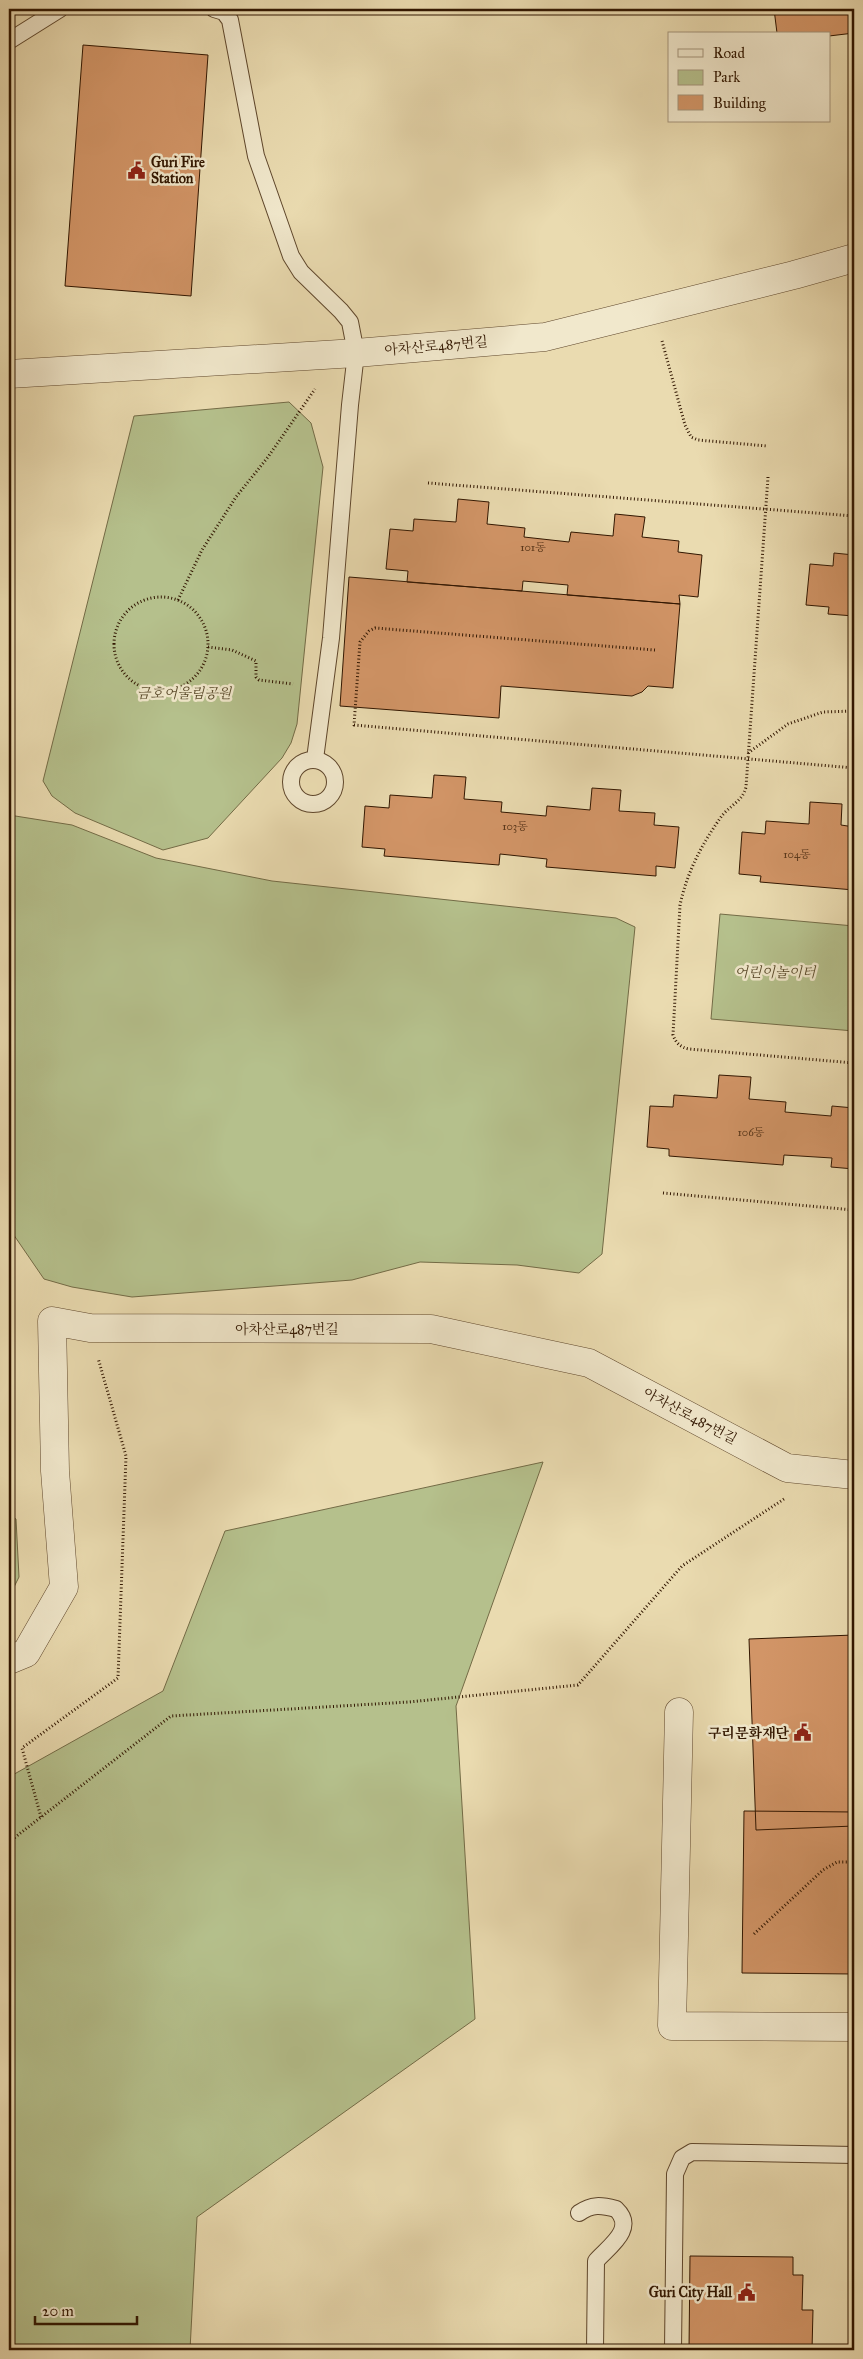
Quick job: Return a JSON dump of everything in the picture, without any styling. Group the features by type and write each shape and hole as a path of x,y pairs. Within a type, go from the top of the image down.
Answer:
{"street":[{"name":"아차산로487번길","path":"9,374 356,353 544,337 794,275 854,258"},
{"name":"아차산로487번길","path":"9,1660 26,1653 64,1587 55,1471 52,1321 90,1328 431,1329 589,1363 787,1468 854,1475"},
{"path":"679,1712 672,2026 854,2027"}],"lane":[{"path":"9,41 60,9"},
{"path":"214,9 224,12 230,20 256,156 291,256 301,272 350,322 356,353 330,638 315,759"},
{"path":"673,2350 675,2174 682,2158 692,2152 854,2154"},
{"path":"579,2213 588,2207 616,2208 623,2222 621,2235 615,2244 596,2261 594,2350"}],"path":[{"path":"661,340 685,425 691,436 698,440 767,446"},
{"path":"178,600 202,550 231,505 268,457 315,389"},
{"path":"768,477 744,794 723,814 695,858 684,886 680,904 672,1028 675,1042 682,1048 854,1063"},
{"path":"428,483 854,516"},
{"path":"164,597 178,600 192,608 202,620 207,634 208,647 204,664 196,676 184,686 169,691 153,691 137,686 125,675 116,662 113,646 115,630 123,615 134,604 148,598 164,597"},
{"path":"655,650 376,628 369,630 360,642 354,725 854,768"},
{"path":"208,647 232,650 256,661 256,677 259,680 293,684"},
{"path":"748,753 788,724 824,712 854,711"},
{"path":"663,1193 854,1210"},
{"path":"9,1842 171,1716 409,1702 578,1686 682,1566 786,1498"},
{"path":"754,1934 823,1870 837,1862 854,1862"}],"green space":[{"name":"금호어울림공원","path":"289,402 311,423 323,467 297,724 291,743 282,758 208,838 163,850 75,813 52,796 43,781 134,416"},
{"path":"9,815 72,825 156,858 272,881 616,918 635,927 602,1254 579,1273 517,1265 420,1262 352,1280 132,1297 72,1287 44,1279 9,1228"},
{"name":"어린이놀이터","path":"720,914 854,926 854,1031 711,1019"},
{"path":"543,1462 456,1706 475,2019 197,2217 190,2350 9,2350 9,1777 163,1691 225,1531"},
{"path":"9,1515 16,1519 19,1577 9,1597"}],"building":[{"path":"774,9 854,9 854,33 830,36 830,32 777,32"},
{"name":"Guri Fire Station","path":"83,45 208,55 191,296 65,286"},
{"path":"458,499 489,502 487,524 525,528 524,537 569,542 571,532 613,536 615,514 645,517 642,537 679,541 678,552 702,555 698,597 679,595 680,604 567,595 568,585 523,581 522,591 407,582 408,571 386,569 390,529 413,531 414,519 456,522"},
{"path":"834,553 854,555 854,616 828,614 829,607 806,605 810,564 833,566"},
{"path":"349,577 680,604 673,688 648,686 642,692 632,696 501,686 499,718 340,706"},
{"path":"434,775 466,777 464,799 502,802 501,812 546,816 547,806 590,810 592,788 621,790 619,811 655,813 654,825 679,827 675,868 656,866 656,876 546,867 547,859 500,854 499,865 384,856 385,849 362,847 365,806 389,808 390,795 432,798"},
{"path":"810,802 842,804 841,825 854,827 854,890 760,882 761,876 739,874 742,832 765,834 766,821 809,824"},
{"path":"719,1075 751,1077 749,1099 786,1102 785,1112 831,1116 832,1106 854,1108 854,1169 831,1167 832,1158 784,1155 783,1165 669,1156 669,1149 647,1147 650,1106 673,1107 674,1095 717,1098"},
{"name":"구리문화재단","path":"854,1635 854,1826 756,1830 749,1639"},
{"path":"744,1811 854,1812 854,1974 742,1973"},
{"name":"Guri City Hall","path":"690,2256 793,2257 793,2275 803,2275 802,2310 813,2310 812,2350 689,2350"}],"place":[{"name":"Guri Fire Station","path":"137,170"},
{"name":"구리문화재단","path":"803,1733"},
{"name":"Guri City Hall","path":"746,2292"}]}
